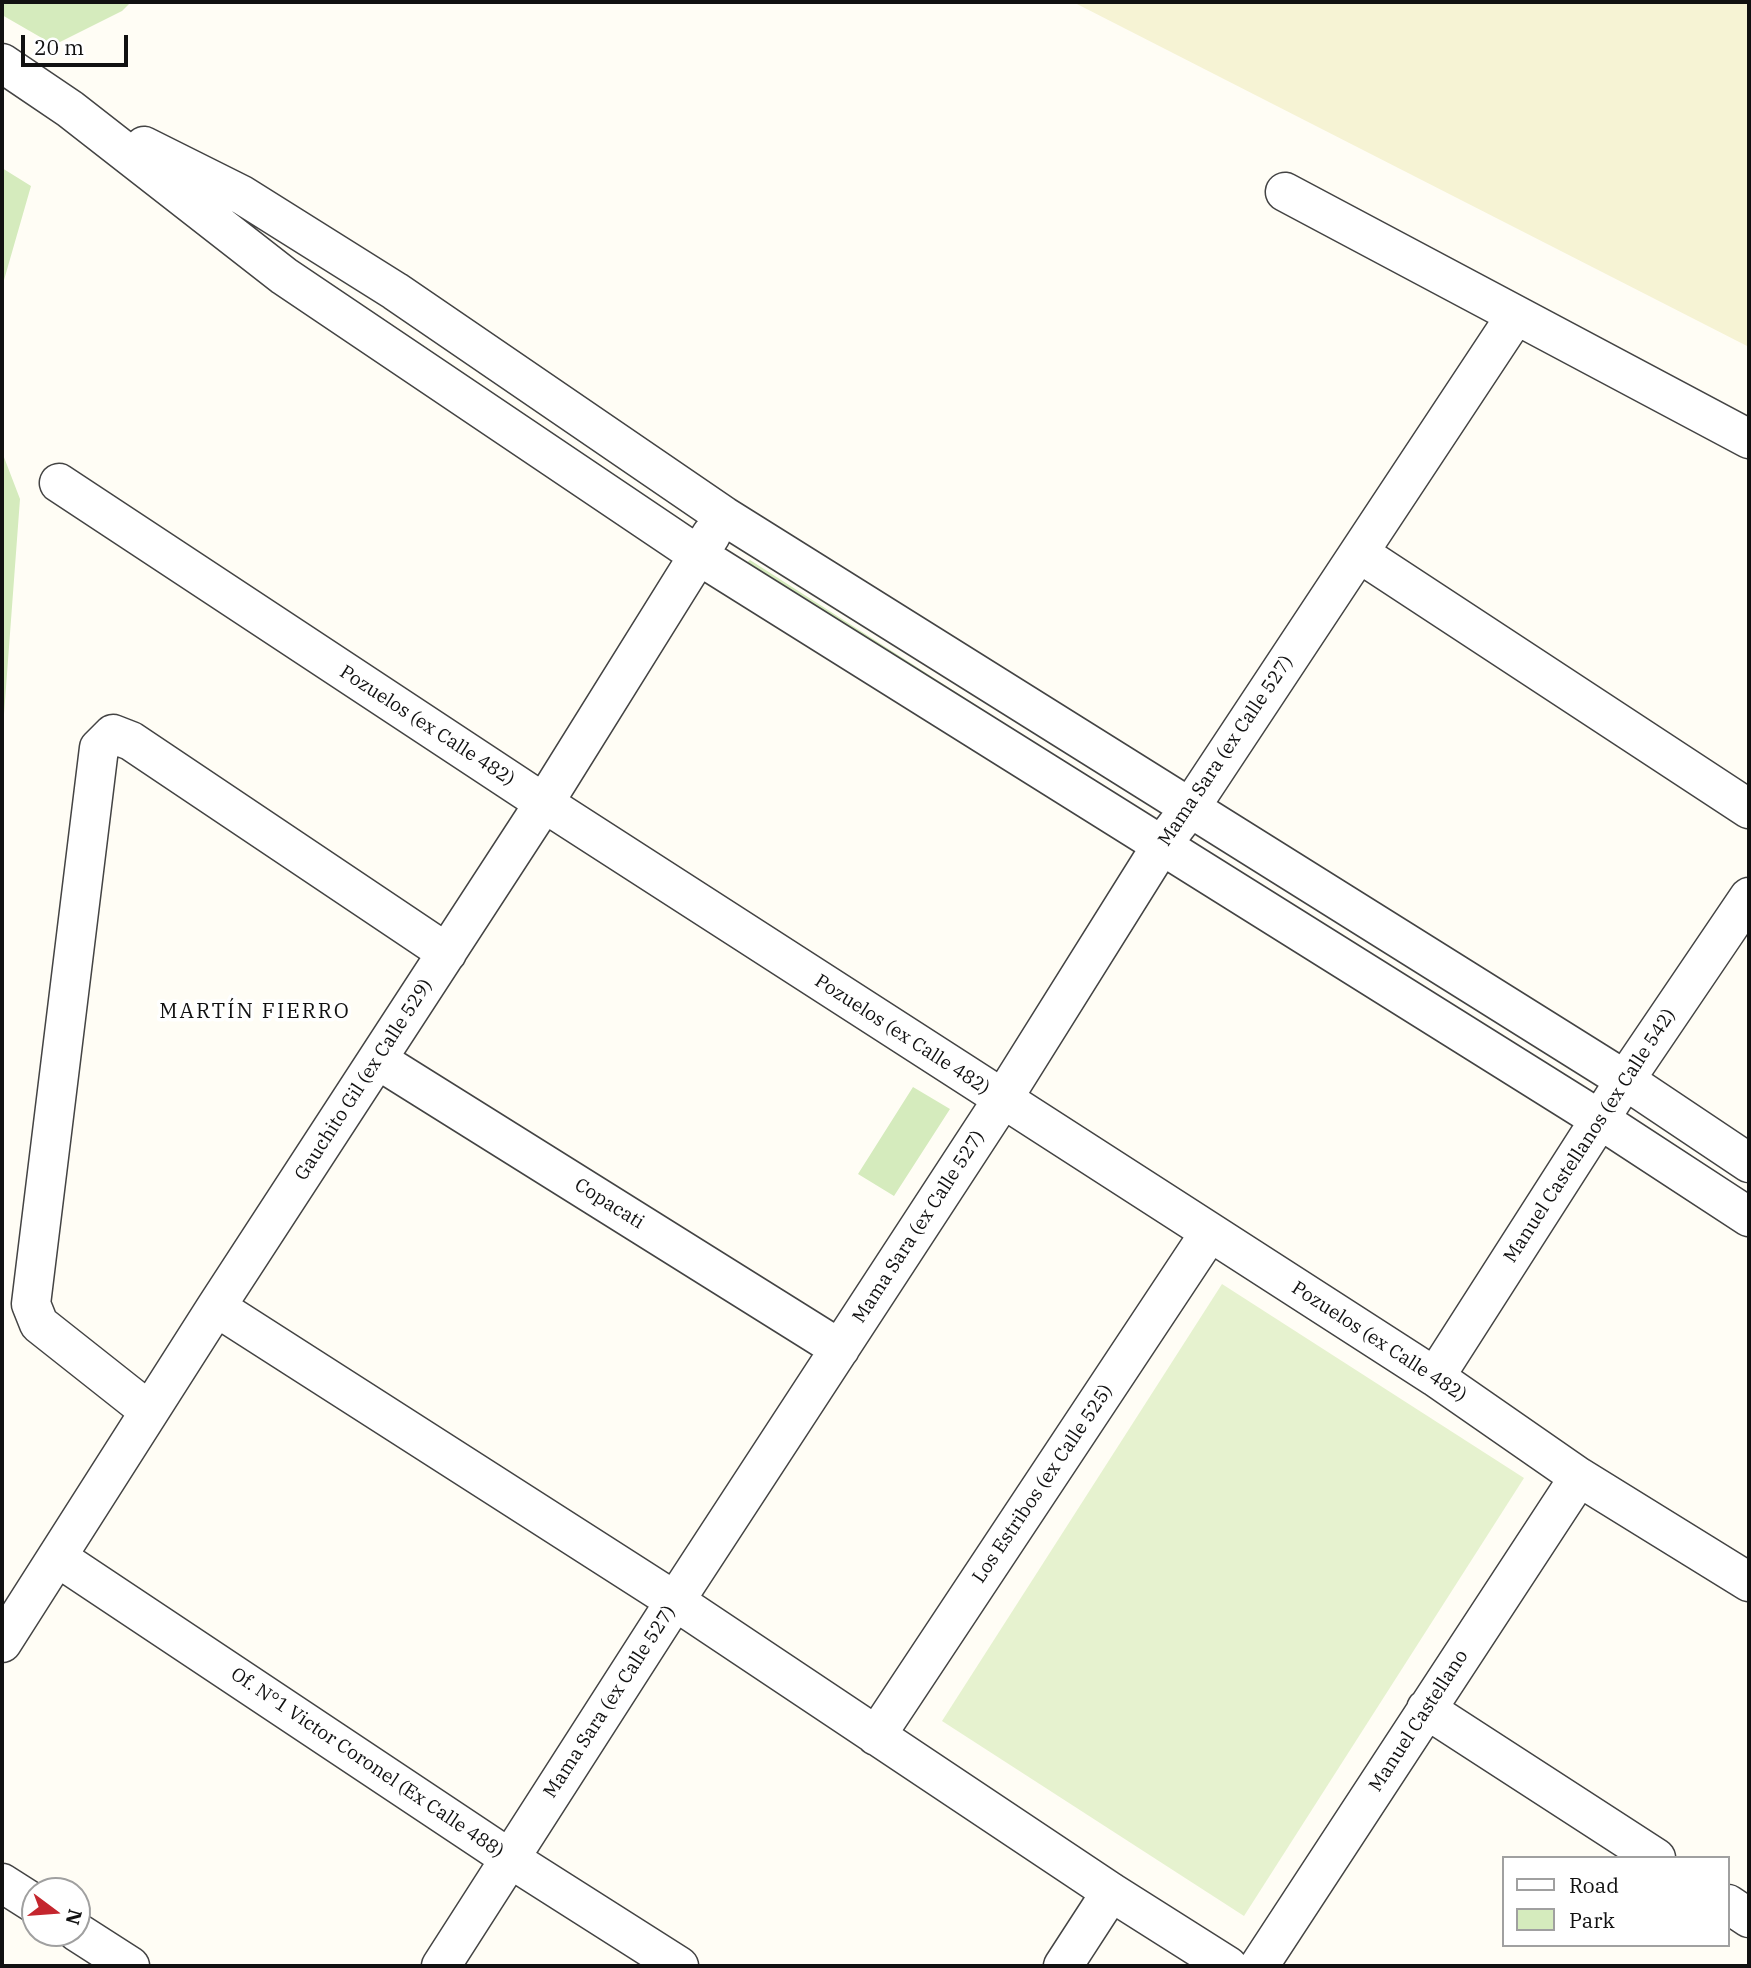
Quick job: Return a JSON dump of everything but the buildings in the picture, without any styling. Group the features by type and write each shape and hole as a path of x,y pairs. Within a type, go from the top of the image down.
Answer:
{"street":[{"path":"2,63 70,109 284,276 698,555 1599,1119 1749,1217"},
{"path":"70,109 254,202 395,291 724,516 1625,1080 1749,1163"},
{"path":"1284,192 1749,439"},
{"name":"Mama Sara (ex Calle 527)","path":"441,1966 1002,1100 1161,846 1190,808 1516,315"},
{"name":"Pozuelos (ex Calle 482)","path":"59,483 544,803 1435,1377 1579,1477 1749,1581"},
{"name":"Gauchito Gil (ex Calle 529)","path":"2,1643 216,1307 544,803 724,516"},
{"path":"1359,553 1749,809"},
{"path":"149,1411 39,1324 31,1304 99,748 113,734 131,741 447,953"},
{"name":"Manuel Castellanos (ex Calle 542)","path":"1435,1377 1599,1119 1749,897"},
{"name":"Copacati","path":"378,1060 840,1349"},
{"name":"Los Estribos (ex Calle 525)","path":"876,1736 1210,1232"},
{"path":"216,1307 675,1601 1111,1892 1227,1966"},
{"name":"Manuel Castellano","path":"1259,1966 1579,1477"},
{"name":"Of. N°1 Victor Coronel (Ex Calle 488)","path":"57,1557 509,1858 678,1966"},
{"path":"1426,1709 1653,1856"},
{"path":"2,1883 21,1895"},
{"path":"1063,1966 1111,1892"},
{"path":"1730,1906 1749,1918"},
{"path":"91,1941 130,1966"}],"shaded area":[{"path":"1073,2 1749,2 1749,347"}],"green space":[{"path":"2,2 131,2 122,11 54,45 2,15"},
{"path":"2,168 31,186 2,287"},
{"path":"2,452 20,499 2,741"},
{"path":"750,560 1149,816 746,563"},
{"path":"913,1087 950,1109 894,1196 858,1174"},
{"path":"1222,1284 1524,1478 1244,1916 942,1721"}],"district":[{"name":"MARTÍN FIERRO","path":"255,1012"}]}
